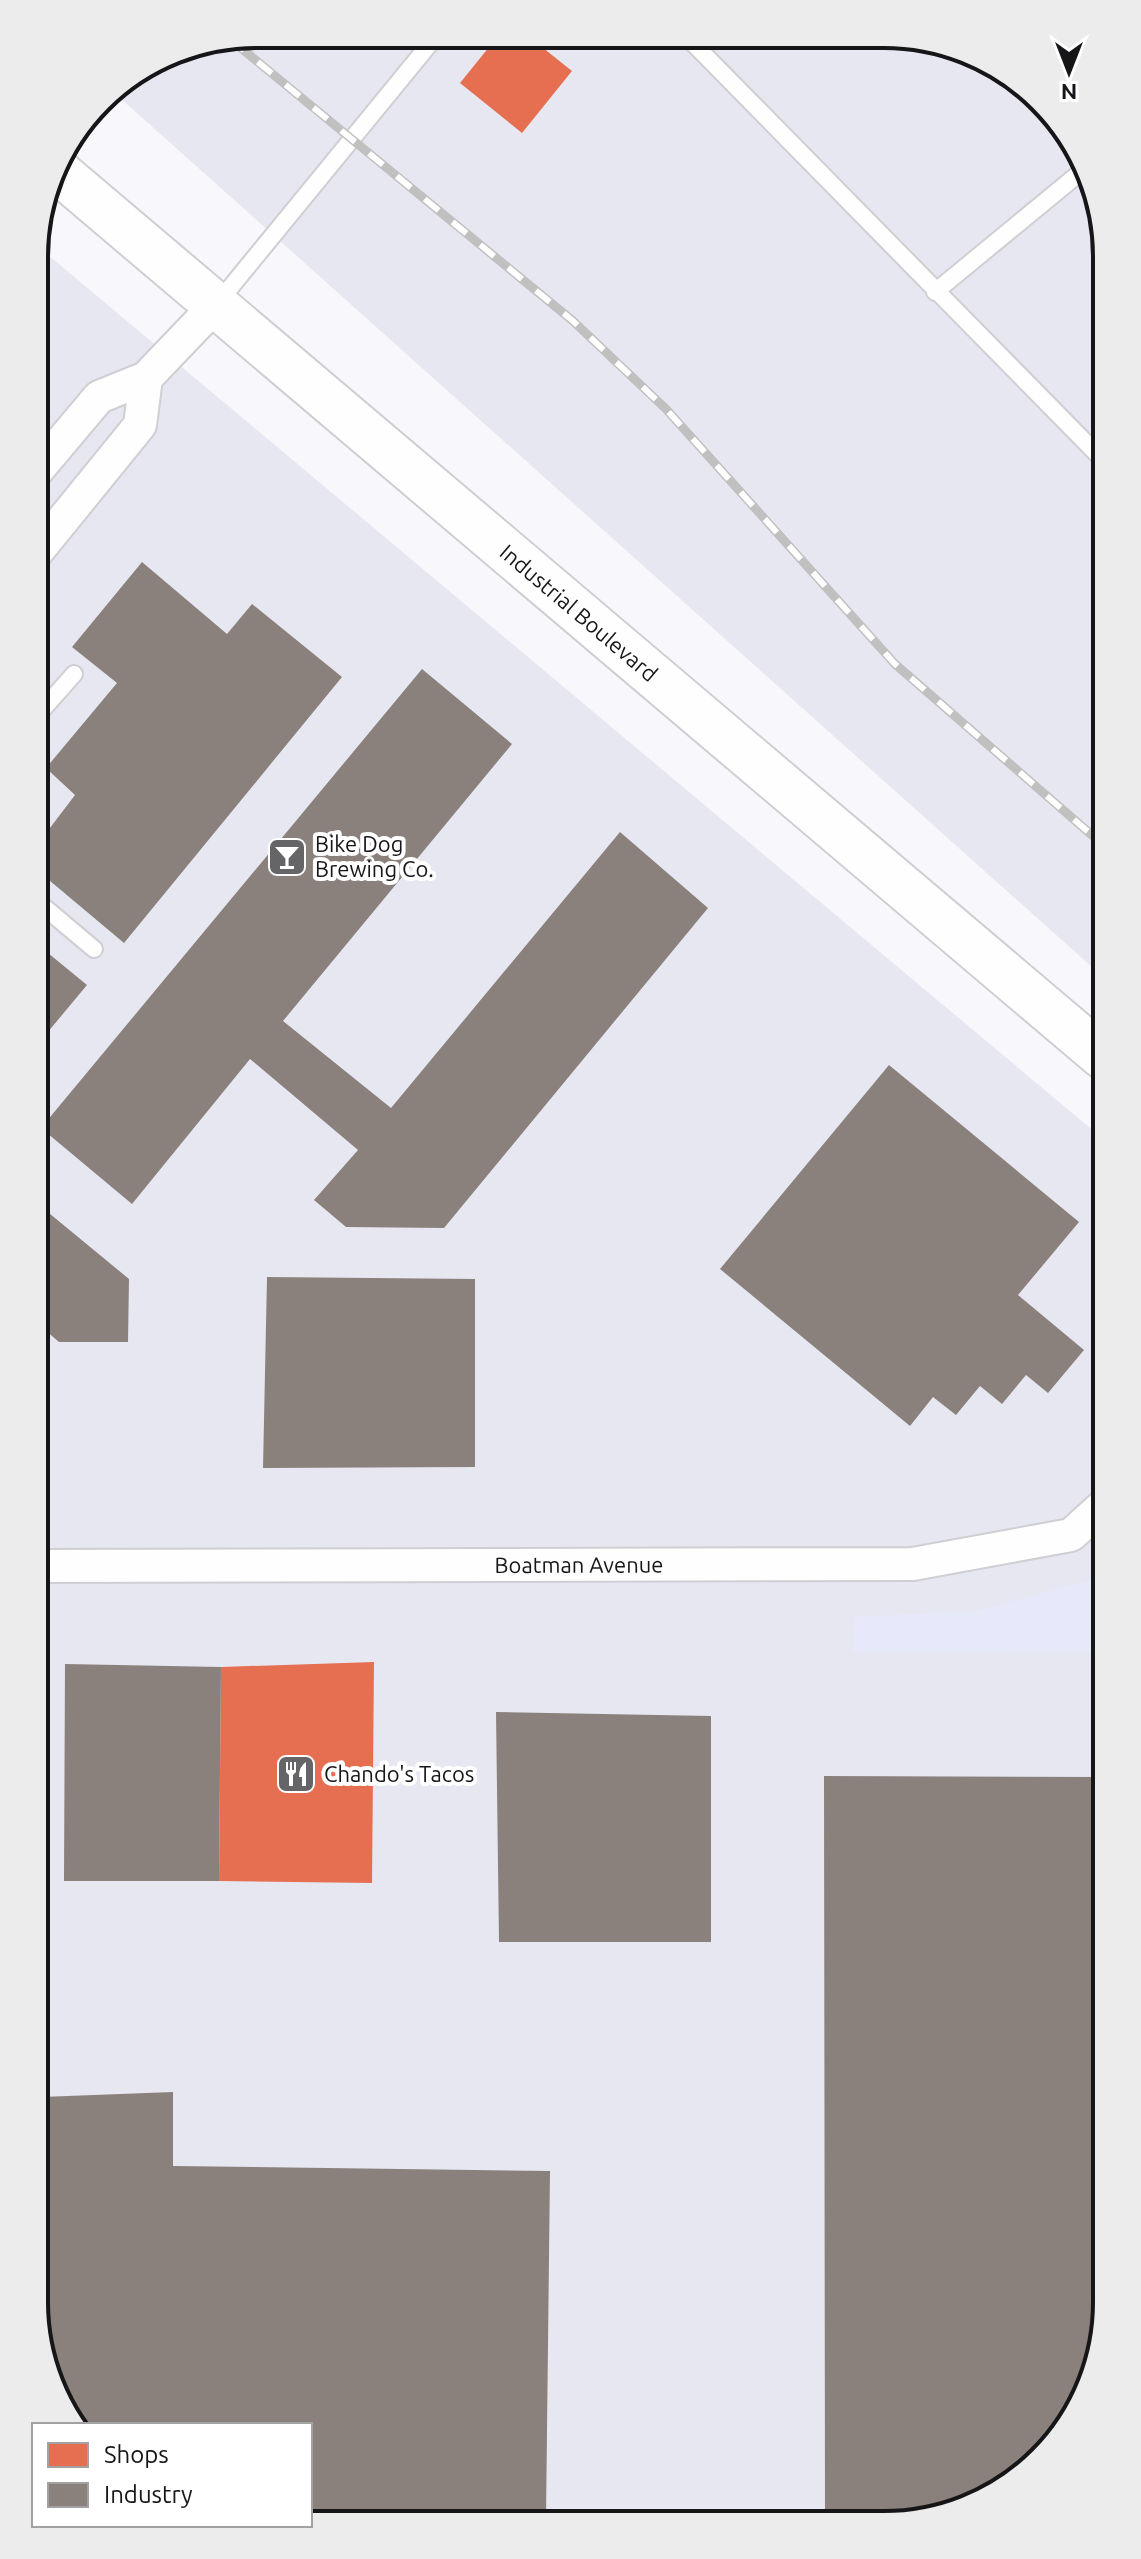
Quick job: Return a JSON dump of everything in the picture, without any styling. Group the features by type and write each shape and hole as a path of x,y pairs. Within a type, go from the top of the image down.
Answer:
{"main road":[{"name":"Industrial Boulevard","path":"64,177 1093,1048"}],"street":[{"path":"48,451 99,397 146,378 215,306"},
{"path":"48,538 140,425 146,378"},
{"name":"Boatman Avenue","path":"48,1566 913,1564 1071,1535 1093,1515"}],"lane":[{"path":"215,306 426,48"},
{"path":"698,48 1093,450"},
{"path":"935,292 1076,176"},
{"path":"48,703 74,674"},
{"path":"48,910 94,949"}],"shaded area":[{"path":"257,48 884,48 925,52 951,59 1000,83 1029,107 1029,112 1034,112 1041,119 1065,152 1077,177 1086,203 1093,257 1093,968 121,99 152,76 190,59 216,52"},
{"path":"48,255 1093,1130 1093,2316 1082,2369 1058,2418 1022,2459 988,2483 964,2495 938,2504 884,2511 312,2511 312,2423 87,2423 59,2369 50,2329 48,2302"},
{"path":"1093,1579 1093,1651 853,1652 854,1617 977,1611"}],"building: Shops":[{"path":"488,48 543,48 572,71 522,133 460,83"},
{"name":"Chando's Tacos","path":"374,1662 372,1883 219,1881 221,1667"}],"building: Industry":[{"path":"142,562 227,634 252,604 342,677 124,943 48,879 48,831 75,795 48,770 48,766 117,683 72,647"},
{"path":"422,669 512,744 283,1021 391,1108 620,832 708,908 444,1228 346,1227 314,1200 358,1150 250,1059 132,1204 48,1134 48,1120"},
{"path":"48,953 87,985 48,1032"},
{"path":"889,1065 1079,1222 1018,1295 1084,1350 1048,1393 1026,1375 1002,1404 980,1386 956,1415 933,1397 910,1426 720,1269"},
{"path":"48,1212 129,1279 128,1342 59,1342 48,1333"},
{"path":"267,1277 475,1279 475,1467 263,1468"},
{"path":"65,1664 221,1667 219,1881 64,1881"},
{"path":"496,1712 711,1716 711,1942 499,1942"},
{"path":"824,1776 1093,1777 1093,2316 1082,2369 1058,2418 1041,2440 1011,2468 988,2483 938,2504 911,2509 825,2511"},
{"path":"173,2092 173,2166 550,2171 546,2511 312,2511 312,2423 87,2423 59,2369 50,2329 48,2097"}],"railway":[{"path":"242,49 573,321 666,409 895,664 1093,836"}],"place":[{"name":"Bike Dog Brewing Co.","path":"287,857"},
{"name":"Chando's Tacos","path":"296,1774"}]}
